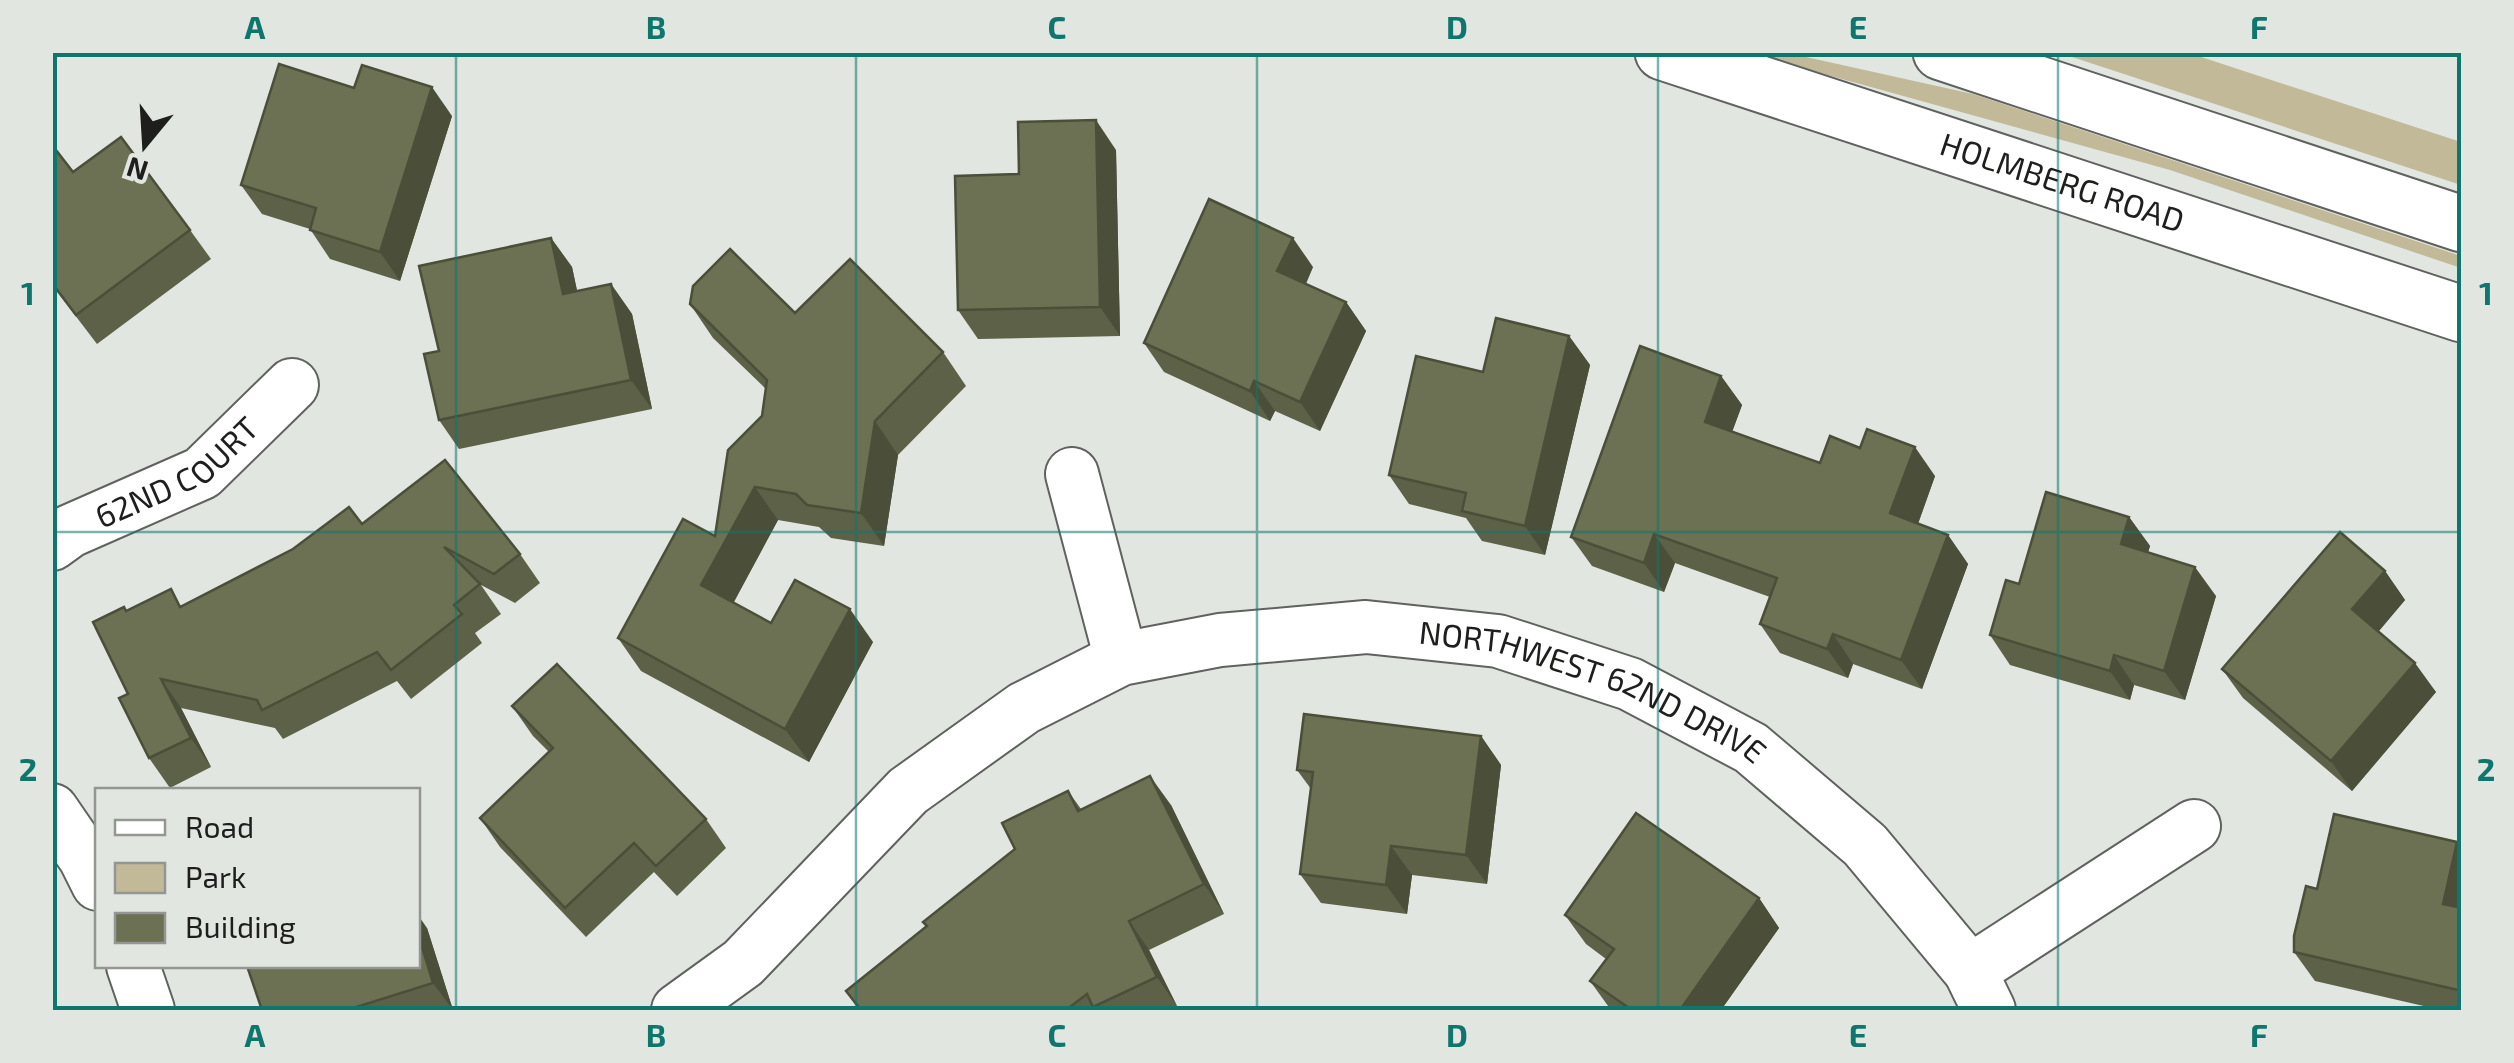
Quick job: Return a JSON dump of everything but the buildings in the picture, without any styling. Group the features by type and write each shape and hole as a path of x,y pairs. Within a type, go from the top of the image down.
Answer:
{"street":[{"name":"HOLMBERG ROAD","path":"1662,52 2462,314"},
{"path":"1941,52 2462,224"},
{"name":"62ND COURT","path":"52,544 70,531 202,474 292,386"},
{"path":"1072,474 1121,659"},
{"name":"NORTHWEST 62ND DRIVE","path":"678,1010 742,963 908,792 1024,708 1121,659 1220,640 1366,627 1498,641 1630,684 1751,748 1865,845 1979,991"},
{"path":"52,810 95,878"},
{"path":"1979,991 2194,826"},
{"path":"134,968 148,1010"}],"green space":[{"path":"1748,53 1788,53 1973,94 2461,256 2461,268 2170,170"},
{"path":"2060,53 2189,53 2461,142 2461,185"}]}
